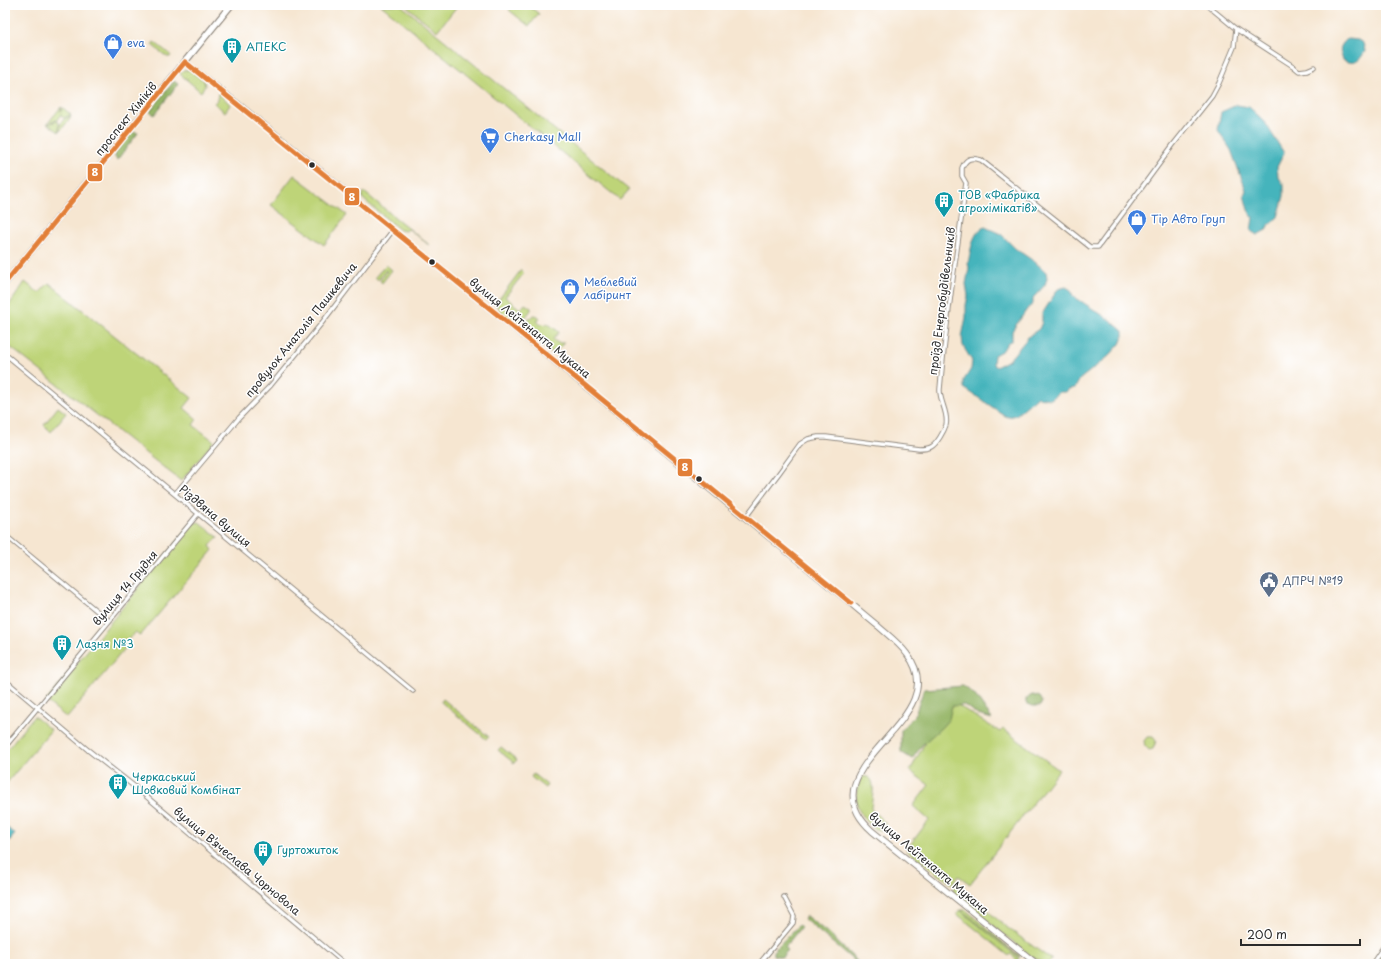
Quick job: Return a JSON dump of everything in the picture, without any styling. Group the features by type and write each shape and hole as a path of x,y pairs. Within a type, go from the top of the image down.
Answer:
{"main road":[{"name":"проспект Хіміків","path":"5,283 232,5"},
{"name":"вулиця Лейтенанта Мукана","path":"185,62 582,383 745,518 851,602 905,652 914,666 918,683 915,698 906,713 864,766 855,783 853,798 856,809 860,818 867,827 878,837 1037,964"}],"street":[{"path":"1207,5 1236,28 1294,66 1299,71 1314,67"},
{"name":"проїзд Енергобудівельників","path":"745,518 800,444 808,439 826,437 926,449 932,447 936,443 946,426 940,391 945,340 966,183 962,176 962,168 963,164 968,159 974,158 981,160 1090,247 1098,246 1212,96 1234,48 1236,28"},
{"name":"провулок Анатолія Пашкевича","path":"175,494 239,418 271,385 321,324 393,230"},
{"name":"Різдвяна вулиця","path":"5,354 413,691"},
{"name":"вулиця 14 Грудня","path":"5,747 198,514"},
{"path":"5,535 109,621"},
{"name":"вулиця Вʼячеслава Чорновола","path":"5,680 88,750 135,787 345,964"},
{"path":"759,964 793,923 794,916 784,897"},
{"path":"1372,964 1386,944"}],"green space":[{"path":"381,5 401,5 629,190 620,200"},
{"path":"405,5 458,5 437,31"},
{"path":"513,5 528,5 539,14 529,26 509,10"},
{"path":"154,42 171,55 170,57 167,57 152,45"},
{"path":"184,70 189,70 204,81 205,86 201,92 180,74"},
{"path":"174,81 178,84 154,115 150,111"},
{"path":"218,93 230,105 225,112 214,103 217,100"},
{"path":"61,107 61,112 62,107 71,115 63,118 61,114 57,120 47,124"},
{"path":"71,116 70,119 59,132 62,121"},
{"path":"57,121 59,123 59,132 48,124"},
{"path":"131,133 138,133 117,160 115,153"},
{"path":"294,175 347,215 324,245 271,205"},
{"path":"364,192 429,245 409,229 405,231 400,230 363,199 362,197"},
{"path":"386,265 392,270 382,283 380,281 387,271 386,270 378,280 375,277"},
{"path":"521,270 524,273 505,297 520,309 525,304 531,308 531,310 523,320 516,322 505,316 496,303"},
{"path":"25,282 39,293 49,283 192,398 184,408 197,419 193,425 214,441 181,481 5,343 5,311"},
{"path":"533,315 540,318 537,321 541,325 543,323 545,325 547,323 559,332 553,339 558,343 564,343 552,353 526,332 525,323"},
{"path":"58,407 66,413 51,432 44,425"},
{"path":"199,522 218,537 210,546 213,550 140,636 136,632 124,643 127,646 67,718 46,701 192,523"},
{"path":"963,686 974,694 992,719 978,715 964,705 952,706 949,719 922,745 912,759 901,752 901,730 915,715 924,689"},
{"path":"1032,695 1039,697 1042,702 1040,706 1033,706 1026,703 1026,699"},
{"path":"443,699 489,737 486,739 441,702"},
{"path":"948,699 1000,732 1003,729 1059,770 970,884 959,876 952,884 906,850 929,820 913,806 929,785 910,771"},
{"path":"34,716 51,730 5,785 5,749 9,747"},
{"path":"1147,737 1153,737 1156,741 1153,749 1149,750 1145,746 1144,741"},
{"path":"501,747 517,760 514,763 498,750"},
{"path":"533,774 547,785 545,788 531,777"},
{"path":"861,777 871,779 873,783 871,809 885,823 885,826 881,830 872,827 862,816 858,808 856,794"},
{"path":"957,884 1005,926 1052,960 1048,964 1044,964 1031,956 951,892"},
{"path":"960,910 1019,958 1017,961 1011,954 1009,956 957,914"},
{"path":"961,910 966,910 1020,955 1020,957"},
{"path":"806,916 828,933 860,964 855,964 852,959 804,919"},
{"path":"799,925 801,927 785,947 788,950 782,957 773,955 773,951"},
{"path":"1386,943 1386,964 1372,964"}],"water":[{"path":"1347,39 1358,40 1363,43 1365,51 1361,58 1356,62 1343,60 1340,48"},
{"path":"1237,105 1249,107 1264,121 1284,153 1277,167 1278,176 1284,185 1284,196 1278,217 1269,225 1268,229 1257,235 1251,231 1253,218 1248,210 1244,195 1246,190 1231,150 1218,130 1221,112"},
{"path":"985,227 1001,234 1016,249 1035,262 1046,272 1047,278 1045,285 1033,298 1033,304 1028,308 1012,331 1012,340 1007,343 1003,350 994,355 993,364 996,367 1009,360 1030,335 1039,329 1042,322 1042,314 1058,289 1066,287 1071,290 1073,296 1110,320 1123,331 1123,337 1120,344 1109,356 1080,379 1075,388 1069,389 1066,392 1060,392 1051,399 1037,397 1016,415 1007,417 964,388 964,380 971,369 972,361 963,346 962,337 968,296 966,284 969,268 968,263 971,247 975,237 981,229"},
{"path":"5,826 15,834 5,846"}],"transit line":[{"name":"8","path":"185,62 851,603"},
{"name":"8","path":"5,283 185,62"}],"place":[{"name":"eva","path":"113,60"},
{"name":"АПЕКС","path":"232,64"},
{"name":"Cherkasy Mall","path":"490,154"},
{"name":"ТОВ «Фабрика агрохімікатів»","path":"944,218"},
{"name":"Тір Авто Груп","path":"1137,236"},
{"name":"Меблевий лабіринт","path":"570,305"},
{"name":"ДПРЧ №19","path":"1269,598"},
{"name":"Лазня №3","path":"62,661"},
{"name":"Черкаський Шовковий Комбінат","path":"118,800"},
{"name":"Гуртожиток","path":"263,867"}]}
